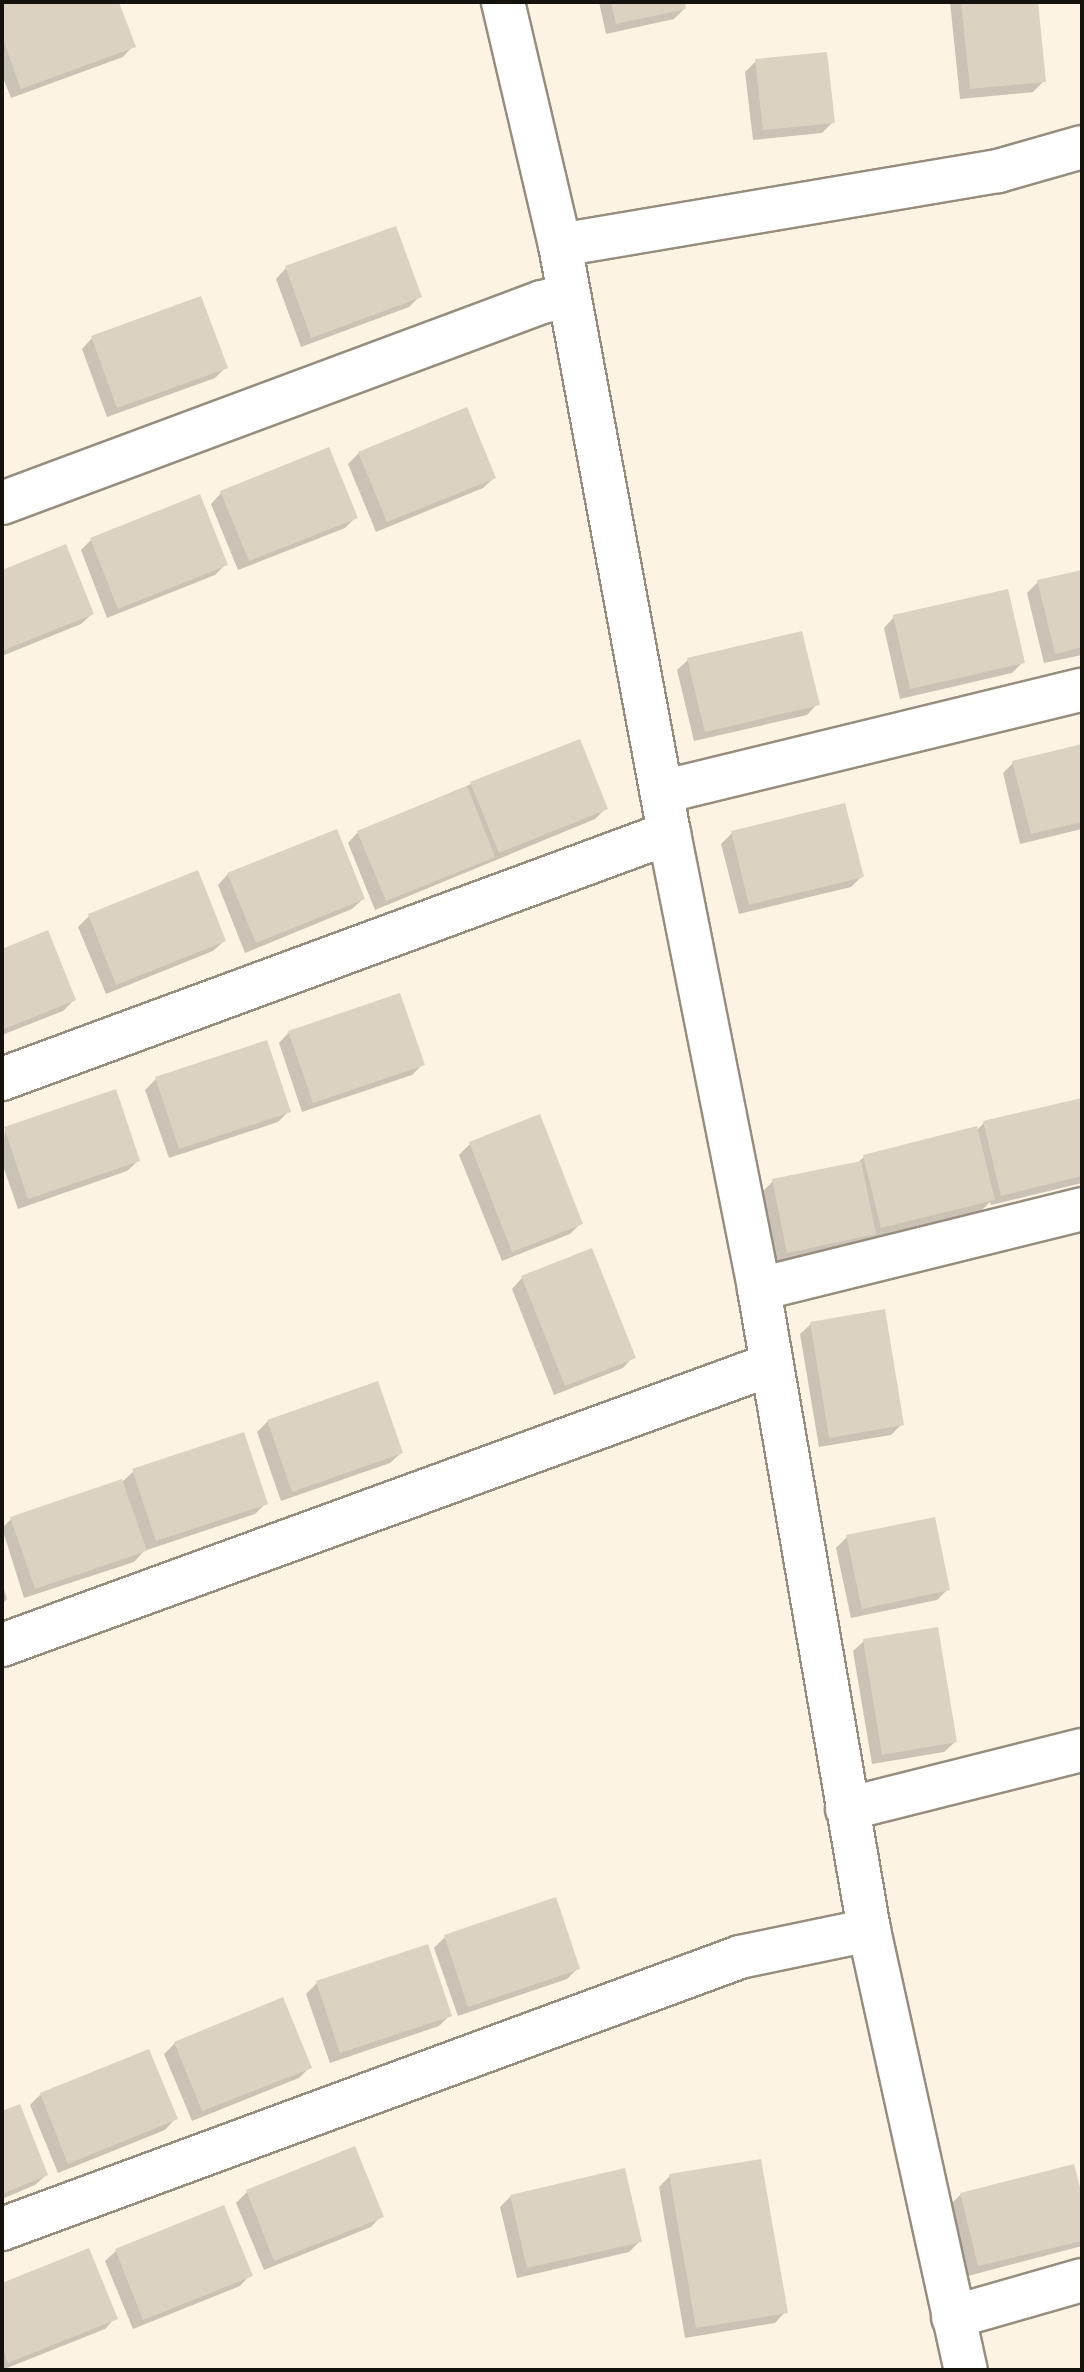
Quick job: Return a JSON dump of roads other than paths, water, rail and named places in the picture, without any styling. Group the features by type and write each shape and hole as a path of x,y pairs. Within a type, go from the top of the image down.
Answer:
{"street":[{"path":"503,2 560,245 669,833 759,1289 869,1930 966,2370"},
{"path":"560,245 998,171 1082,147"},
{"path":"2,503 542,302 569,296"},
{"path":"662,792 1082,690"},
{"path":"2,1079 669,833"},
{"path":"759,1289 1082,1209"},
{"path":"2,1645 770,1365"},
{"path":"847,1809 1082,1750"},
{"path":"2,2229 740,1957 869,1930"},
{"path":"953,2317 1082,2280"}]}
